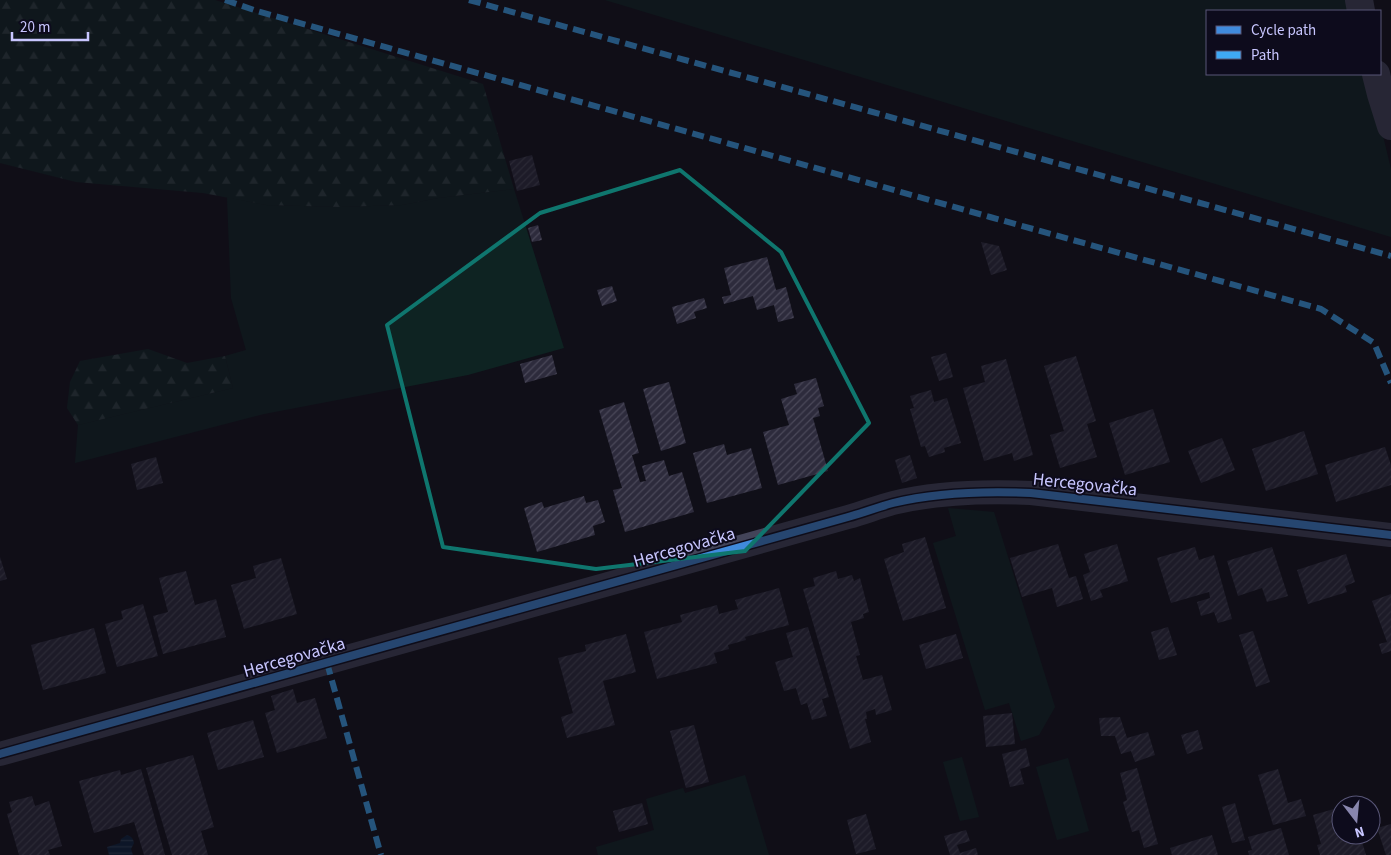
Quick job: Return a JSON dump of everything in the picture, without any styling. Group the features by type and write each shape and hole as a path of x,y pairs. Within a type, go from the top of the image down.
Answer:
{"street":[{"path":"1376,75 1391,126"},
{"name":"Hercegovačka","path":"0,754 839,520 893,503 926,497 960,492 998,491 1031,493 1391,535"}],"highlighted area":[{"path":"680,170 781,252 869,423 745,551 596,569 443,547 387,325 540,213"}],"green space":[{"path":"0,0 215,0 483,84 514,189 438,198 402,205 340,207 266,205 203,193 76,182 0,163"},
{"path":"605,0 1350,0 1353,10 1206,10 1206,75 1368,75 1391,169 1391,237"},
{"path":"514,189 564,348 468,375 264,414 75,463 78,425 233,388 225,356 246,350 231,298 227,197 266,205 340,207 402,205 438,198"},
{"path":"148,349 187,363 225,356 233,388 78,425 67,408 70,382 80,361"},
{"path":"948,508 994,512 1055,707 1039,735 1021,741 1009,703 985,710 933,543 956,536"},
{"path":"962,757 979,817 960,821 943,762"},
{"path":"1068,758 1089,831 1057,840 1036,767"},
{"path":"745,775 769,855 598,855 596,847 654,830 646,799 683,788 685,793"}],"water":[{"path":"127,835 132,837 134,841 131,849 133,855 109,855 107,847 120,843 121,839"}],"building":[{"path":"532,155 540,185 517,191 509,161"},
{"path":"538,225 542,240 532,242 528,228"},
{"path":"981,242 999,246 1007,270 991,275"},
{"path":"767,257 776,290 786,287 794,318 778,322 774,305 757,310 753,296 724,304 722,297 731,295 724,268"},
{"path":"612,286 617,301 602,306 597,290"},
{"path":"704,298 707,308 694,312 696,318 677,324 672,307"},
{"path":"946,353 953,377 939,381 931,357"},
{"path":"552,355 557,374 525,383 520,364"},
{"path":"1076,356 1096,421 1087,424 1097,457 1060,468 1050,435 1064,431 1044,366"},
{"path":"1006,359 1033,455 1014,461 1012,453 984,461 963,388 985,382 981,366"},
{"path":"816,378 824,406 818,408 820,416 813,418 828,471 778,485 763,432 789,425 781,399 797,394 794,384"},
{"path":"669,382 686,443 661,451 643,389"},
{"path":"931,390 934,402 947,398 961,443 944,448 945,452 929,457 925,446 921,447 910,409 914,408 910,396"},
{"path":"624,402 639,453 632,455 640,482 646,481 642,466 664,460 669,476 682,472 694,512 625,532 613,490 622,488 599,410"},
{"path":"1153,409 1170,462 1125,475 1109,423"},
{"path":"1304,431 1318,474 1266,491 1252,449"},
{"path":"1222,438 1235,470 1201,483 1188,451"},
{"path":"724,444 727,455 751,448 762,488 707,503 693,453"},
{"path":"1385,447 1391,465 1391,485 1336,502 1325,465"},
{"path":"910,455 917,478 902,483 895,460"},
{"path":"156,457 163,483 137,490 131,464"},
{"path":"584,496 586,503 598,500 605,522 593,526 595,535 537,552 524,508 542,502 544,508"},
{"path":"925,537 946,608 903,621 884,559 904,552 902,544"},
{"path":"1058,544 1069,578 1076,576 1083,599 1057,607 1052,588 1022,597 1010,558"},
{"path":"1117,544 1128,581 1100,590 1103,597 1091,601 1083,575 1090,572 1084,554"},
{"path":"1195,547 1199,560 1214,555 1232,619 1218,623 1214,612 1201,616 1197,602 1210,598 1209,592 1171,603 1157,558"},
{"path":"1272,547 1288,596 1267,602 1262,588 1238,596 1227,561"},
{"path":"1346,554 1355,582 1345,586 1347,592 1308,604 1297,570"},
{"path":"0,557 7,579 0,581"},
{"path":"281,558 297,614 244,629 231,585 256,578 253,566"},
{"path":"186,571 195,605 216,599 226,637 163,654 153,616 168,612 159,578"},
{"path":"836,571 838,579 852,575 854,581 860,578 869,612 863,614 864,618 851,622 860,655 856,656 863,680 882,675 892,710 876,715 875,709 866,712 867,719 865,719 871,742 850,749 803,589 815,586 813,578"},
{"path":"779,588 789,625 745,637 746,640 728,645 729,649 714,653 717,663 657,679 644,632 682,622 680,615 717,605 719,614 738,609 735,600"},
{"path":"1391,594 1391,651 1382,654 1379,644 1387,642 1372,601"},
{"path":"143,604 158,656 117,667 105,624 123,619 121,611"},
{"path":"808,627 829,697 822,699 827,716 812,720 807,703 801,705 796,688 784,691 775,662 793,657 786,633"},
{"path":"1168,627 1177,655 1159,660 1151,632"},
{"path":"94,628 106,673 43,690 31,645"},
{"path":"1253,631 1270,682 1256,687 1239,635"},
{"path":"626,634 636,672 603,681 615,725 567,738 561,717 573,713 558,658 586,651 585,645"},
{"path":"956,634 963,658 926,669 919,645"},
{"path":"293,689 297,703 315,698 327,738 277,753 265,713 275,710 271,696"},
{"path":"1012,713 1015,744 986,747 983,716"},
{"path":"1120,717 1127,738 1148,732 1155,755 1135,762 1131,751 1121,754 1115,736 1101,736 1099,718"},
{"path":"253,720 264,757 218,770 207,733"},
{"path":"694,725 709,782 686,788 670,731"},
{"path":"1198,730 1203,749 1187,754 1181,735"},
{"path":"1026,748 1030,766 1020,769 1024,784 1010,787 1002,754"},
{"path":"193,755 214,827 201,831 208,855 172,855 146,768"},
{"path":"1137,768 1158,844 1144,848 1139,830 1132,832 1123,802 1127,800 1120,773"},
{"path":"141,769 165,855 144,855 134,822 94,833 79,781 120,770 121,775"},
{"path":"1278,769 1288,803 1301,799 1306,816 1273,825 1258,775"},
{"path":"32,796 35,806 49,801 62,846 48,850 50,855 19,855 7,814 12,812 9,802"},
{"path":"642,803 648,824 619,832 613,811"},
{"path":"1235,803 1245,840 1232,843 1222,807"},
{"path":"1331,810 1331,845 1363,845 1366,855 1320,855 1317,845 1321,844 1313,815"},
{"path":"866,814 876,849 856,854 847,820"},
{"path":"1391,824 1391,855 1386,855 1381,840 1381,827"},
{"path":"1281,828 1289,855 1249,855 1248,851 1252,850 1248,837"},
{"path":"966,830 970,841 957,845 960,853 976,848 978,855 950,855 944,836"},
{"path":"1212,835 1218,855 1172,855 1170,848"}],"marked path":[{"path":"225,0 257,11 1321,309 1374,343 1391,383"},
{"path":"469,0 1391,256"},
{"path":"327,663 381,855"}],"cycle path":[{"path":"0,754 910,499 944,494 979,492 1031,493 1391,535"}]}
